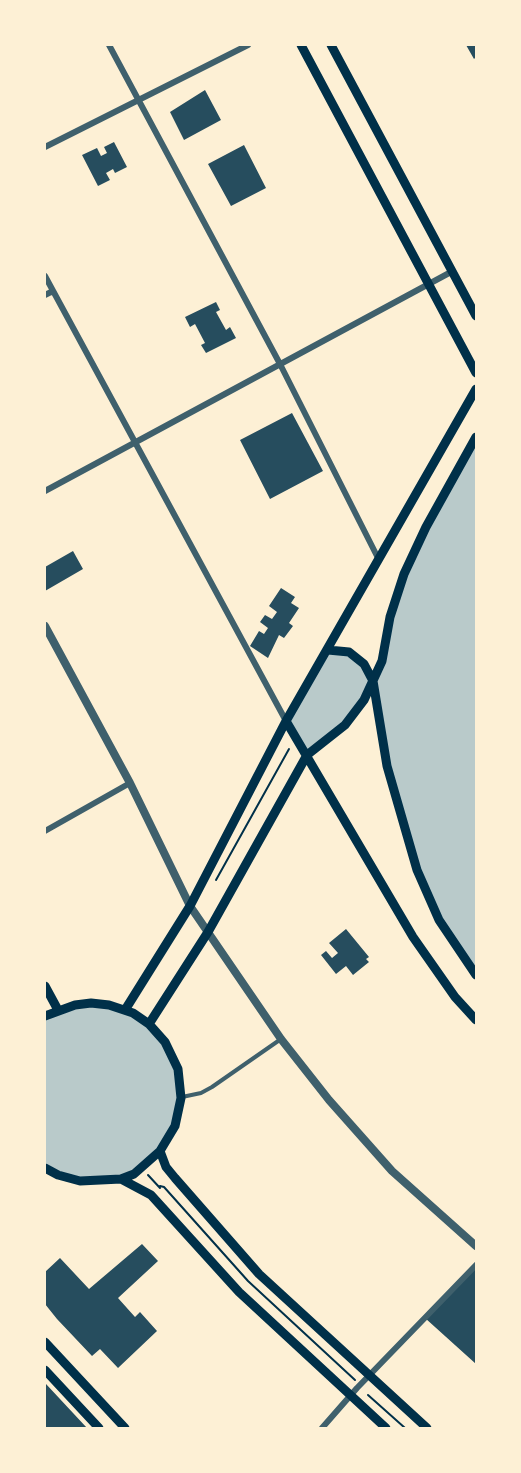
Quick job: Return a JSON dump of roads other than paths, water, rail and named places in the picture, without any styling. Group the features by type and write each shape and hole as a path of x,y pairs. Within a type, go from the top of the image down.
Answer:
{"main road":[{"path":"301,45 476,373"},
{"path":"331,45 476,316"},
{"path":"125,1010 190,906 286,721 380,561 476,389"},
{"path":"149,1024 208,932 307,755 345,725 364,700 382,661 390,617 404,574 426,527 476,437"},
{"path":"328,650 349,652 364,664 373,681 387,766 417,870 439,920 476,975"},
{"path":"286,721 375,877 413,937 455,997 476,1020"},
{"path":"45,986 58,1010"},
{"path":"45,1017 58,1010 92,1004 125,1010 149,1024 165,1042 178,1069 181,1098 175,1126 160,1151 142,1168 121,1179 80,1181 58,1175 45,1168"},
{"path":"160,1151 166,1167 259,1274 427,1428"},
{"path":"121,1179 151,1195 240,1292 353,1392 386,1428"},
{"path":"45,1342 125,1428"},
{"path":"45,1370 99,1428"}],"street":[{"path":"109,45 280,364 380,561"},
{"path":"45,147 248,45"},
{"path":"45,491 452,272"},
{"path":"45,276 136,440 286,721"},
{"path":"45,295 53,291"},
{"path":"45,626 130,783 190,906 281,1039 329,1100 392,1171 476,1246"},
{"path":"45,831 130,783"},
{"path":"322,1428 353,1392 476,1265"}],"lane":[{"path":"181,1098 201,1093 212,1087 281,1039"}]}
